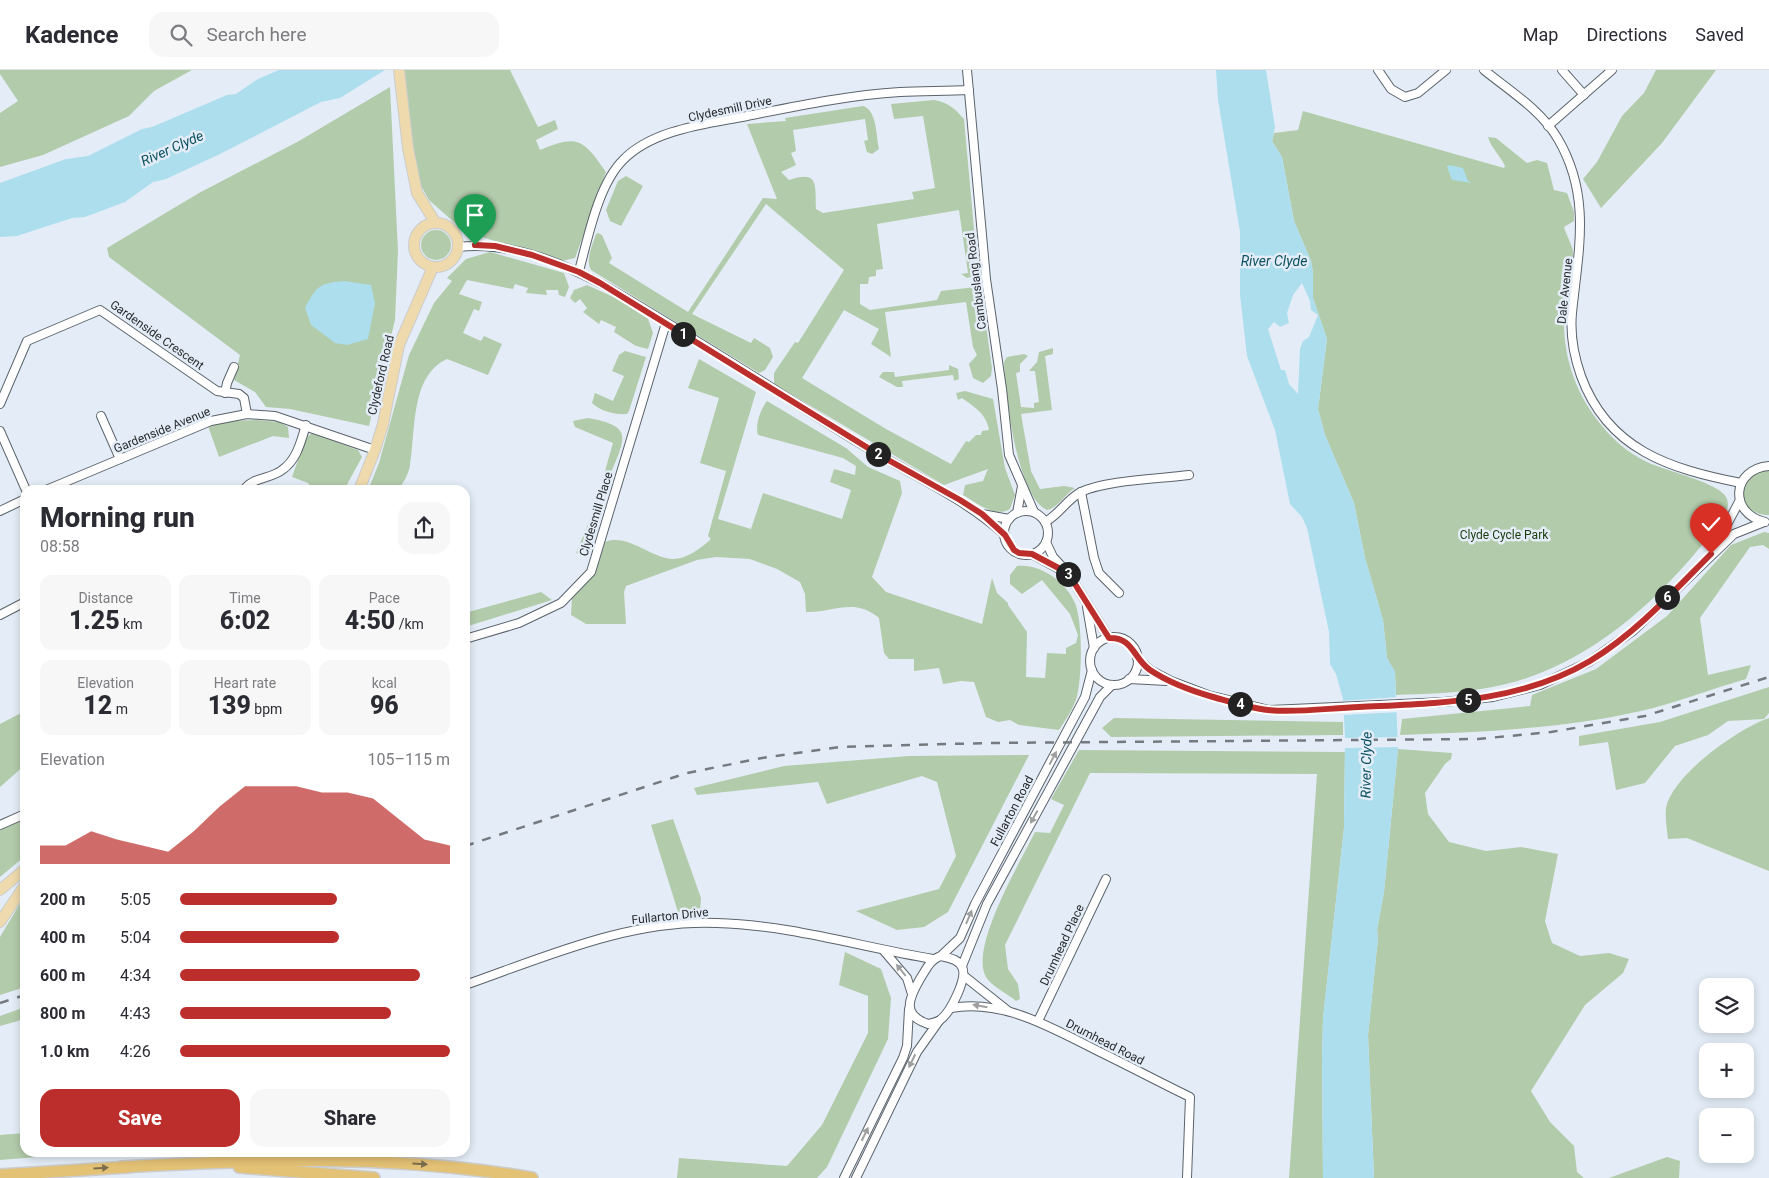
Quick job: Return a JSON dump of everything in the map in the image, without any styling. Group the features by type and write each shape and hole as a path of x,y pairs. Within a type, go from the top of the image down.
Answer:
{"highway":[{"path":"0,1175 248,1160 354,1159 446,1166 532,1178"},
{"path":"121,1167 247,1167 374,1178"}],"main road":[{"path":"400,71 408,148 417,193 435,222"},
{"path":"435,222 450,227 455,233 458,248 452,260 440,267 426,265 415,254 414,240 422,227 435,222"},
{"name":"Clydeford Road","path":"360,485 375,450 399,345 433,267"},
{"path":"0,890 20,873"},
{"path":"0,907 7,902 20,886"},
{"path":"0,922 20,893"}],"street":[{"name":"Cambuslang Road","path":"967,70 986,279 1002,389 1009,455 1034,512"},
{"path":"1378,70 1391,89 1405,97 1418,93 1446,70"},
{"name":"Dale Avenue","path":"1484,70 1533,110 1548,126 1558,140 1571,169 1580,205 1580,247 1572,315 1573,345 1588,392 1612,427 1633,446 1652,457 1685,470 1741,483"},
{"path":"1562,70 1584,95"},
{"path":"1548,126 1612,70"},
{"name":"Clydesmill Drive","path":"579,272 592,226 611,178 624,159 641,145 669,134 707,124 826,101 900,92 969,90"},
{"path":"458,248 495,246 532,255 579,272 666,323 881,456 982,514 1005,535 1014,550 1019,553 1032,554 1068,573"},
{"name":"Gardenside Crescent","path":"0,404 27,341 100,310 218,391 239,394 244,398 247,414"},
{"name":"Clydesmill Place","path":"470,638 519,623 561,603 590,572 666,323"},
{"path":"225,393 234,367"},
{"name":"Gardenside Avenue","path":"58,485 211,421 247,414 275,416 375,450"},
{"path":"101,416 120,459"},
{"path":"247,485 282,471 298,451 306,425"},
{"path":"0,431 24,485"},
{"path":"1711,554 1740,500 1741,483 1752,470 1769,466"},
{"path":"1045,522 1057,514 1067,500 1092,488 1189,475"},
{"path":"1017,513 1022,486"},
{"path":"1081,492 1094,558 1099,573 1119,592"},
{"path":"1740,500 1748,515 1767,522"},
{"path":"0,511 20,501"},
{"path":"1005,535 1009,519 1017,513 1034,512 1045,522 1048,535 1046,542 1038,551 1032,554"},
{"path":"982,514 1009,519"},
{"path":"1094,648 1109,638 1123,639 1129,643 1137,658 1150,670 1171,681 1208,695 1269,710 1302,710 1444,702 1493,697 1540,685 1589,662 1633,631 1711,554 1734,534 1767,522"},
{"path":"1046,542 1053,557 1068,573 1109,638"},
{"path":"1086,602 1094,648 1091,655 1092,670 1100,680 1112,685 1129,679 1171,681"},
{"path":"0,615 20,605"},
{"path":"1129,679 1137,666 1137,658"},
{"name":"Fullarton Road","path":"941,956 960,938 975,904 1086,697 1092,670"},
{"name":"Fullarton Road","path":"962,966 987,904 1100,697 1112,685"},
{"path":"0,826 20,816"},
{"name":"Drumhead Place","path":"1038,1021 1106,879"},
{"name":"Fullarton Drive","path":"470,984 620,934 662,926 715,922 787,929 933,960"},
{"path":"884,951 907,978 912,994"},
{"path":"844,1178 903,1058 907,1046 909,1006 912,994 933,960 941,956 954,959 962,966 964,976 951,1008 939,1021 917,1052 856,1178"},
{"path":"964,976 1008,1011"},
{"path":"951,1008 970,1005 1008,1011"},
{"path":"909,1006 913,1015 920,1021 928,1024 939,1021"},
{"name":"Drumhead Road","path":"1008,1011 1038,1021 1190,1097 1187,1178"}],"green space":[{"path":"0,70 192,70 154,91 129,116 43,155 0,167 0,113 18,101 0,74"},
{"path":"404,70 510,70 538,127 555,120 558,129 536,140 540,150 572,141 585,146 591,152 606,172 575,258 562,261 465,232 429,200 417,179 406,107"},
{"path":"1656,70 1716,70 1662,143 1601,208 1583,179 1597,162 1622,116 1644,93"},
{"path":"390,87 398,251 395,320 369,426 290,409 266,407 255,392 234,380 240,355 109,257 107,248 199,193 299,141"},
{"path":"934,100 951,106 964,119 978,273 967,278 961,274 968,273 959,210 877,224 883,269 876,270 876,276 869,277 868,284 860,284 860,304 870,310 937,300 941,291 975,287 981,291 992,368 991,376 983,383 973,378 969,364 977,355 973,347 966,302 885,312 891,357 871,344 879,329 844,310 802,378 886,429 951,464 966,441 969,442 976,435 981,435 982,431 989,430 982,415 962,398 958,400 956,393 965,391 993,399 1005,468 1015,495 1010,509 998,512 992,511 963,495 965,485 983,481 988,469 944,485 774,384 774,373 795,342 798,343 844,270 766,204 692,314 751,343 754,338 770,348 773,357 765,370 759,373 591,270 589,266 590,252 598,233 602,235 612,258 609,263 688,312 763,198 777,199 747,124 786,121 785,118 863,106 868,108 875,124 879,149 872,154 867,152 864,141 868,140 865,119 793,130 796,151 791,153 796,165 781,172 789,180 799,177 810,178 815,186 816,209 823,213 914,199 912,192 935,188 923,116 894,119 891,104"},
{"name":"Clyde Cycle Park","path":"1303,111 1504,168 1505,166 1501,158 1491,145 1488,137 1496,138 1527,163 1537,160 1547,163 1554,190 1567,193 1574,212 1574,221 1564,227 1573,252 1564,322 1567,354 1571,370 1584,400 1607,432 1639,458 1653,465 1704,482 1723,493 1727,499 1726,513 1718,527 1652,599 1628,621 1601,640 1574,657 1544,671 1514,682 1481,689 1396,695 1395,672 1387,658 1383,620 1365,558 1354,503 1325,435 1318,409 1327,339 1313,298 1311,261 1294,221 1282,157 1272,141 1274,133 1298,130"},
{"path":"626,176 643,186 621,226 610,221 606,210 618,181"},
{"path":"436,230 447,234 451,245 447,256 436,260 425,256 421,245 425,234"},
{"path":"490,252 564,273 569,287 565,297 559,295 558,290 546,290 547,295 526,293 528,288 515,284 513,289 467,280 459,294 482,302 479,311 474,309 463,333 481,341 484,336 502,344 488,375 447,359 435,367 426,378 421,391 417,406 409,468 404,481 402,485 370,485 379,463 409,355 434,303 452,281 447,278 466,259"},
{"path":"587,285 618,299 648,319 653,333 648,349 636,346 614,332 616,327 601,320 599,324 583,312 587,308 580,299 575,303 570,298 574,290"},
{"path":"1053,348 1053,354 1045,356 1052,410 1021,414 1031,471 1040,489 1064,486 1075,488 1055,507 1047,510 1037,501 1028,486 1020,466 1010,419 1004,362 1007,357 1024,354 1028,356 1020,364 1020,372 1016,373 1021,407 1034,408 1034,403 1039,402 1035,371 1029,371 1037,362 1039,352"},
{"path":"625,351 646,357 629,411 627,414 613,413 603,410 592,403 595,393 613,401 624,376 612,371 619,355"},
{"path":"699,359 756,392 718,519 751,529 763,493 842,519 851,490 830,482 834,469 855,475 856,466 843,458 758,435 759,418 767,401 846,448 868,467 900,481 902,493 872,577 886,592 982,624 992,578 997,593 1008,603 1027,632 1026,677 1045,678 1047,653 1066,654 1066,648 1076,643 1078,635 1070,614 1042,580 1022,594 1010,584 1010,575 1017,566 1026,566 1043,571 1059,581 1071,595 1078,612 1081,663 1076,700 1059,730 1019,725 1010,720 998,722 986,717 974,682 961,681 943,684 939,668 914,671 914,659 889,659 884,653 879,618 861,608 852,607 806,612 805,594 800,582 777,569 750,559 716,557 697,560 626,586 624,592 626,624 586,624 571,615 572,598 593,572 605,542 614,540 631,543 665,558 678,559 689,555 711,539 708,536 726,471 700,463 719,398 688,388"},
{"path":"949,365 958,369 959,379 954,381 953,375 902,381 903,387 897,387 879,377 883,372 894,372 895,377 949,370"},
{"path":"588,418 613,425 619,429 622,435 620,450 611,473 605,471 613,443 575,427 573,421"},
{"path":"257,420 279,422 288,427 289,438 273,436 219,457 208,426 226,421"},
{"path":"312,433 358,450 362,457 347,485 310,485 292,477 306,438"},
{"path":"1762,470 1769,470 1769,515 1750,509 1743,498 1744,485 1748,479"},
{"path":"601,493 604,493 588,555 576,553"},
{"path":"1764,532 1769,533 1769,549 1763,545 1750,547 1700,618 1708,675 1751,665 1746,679 1641,711 1581,722 1521,729 1400,735 1402,719 1530,706 1532,695 1596,669 1667,616 1731,545"},
{"path":"541,592 552,600 470,625 470,612"},
{"path":"1769,687 1769,713 1764,719 1728,721 1708,735 1675,746 1645,783 1616,790 1608,742 1579,746 1579,736 1660,722"},
{"path":"20,714 20,769 0,787 0,724"},
{"path":"1114,718 1343,722 1343,735 1111,737 1102,728"},
{"path":"1769,718 1769,871 1687,838 1668,839 1666,808 1671,795 1680,781 1725,742 1756,723"},
{"path":"1398,749 1452,753 1451,759 1445,764 1425,793 1428,814 1449,842 1486,851 1521,847 1558,854 1545,921 1552,943 1580,956 1609,953 1629,959 1623,973 1585,1005 1531,1091 1550,1122 1574,1146 1577,1172 1584,1178 1374,1178 1368,1035 1378,938 1377,930 1384,892"},
{"path":"1079,750 1345,752 1344,828 1323,1018 1323,1178 1289,1178 1317,774 1090,773 1005,945 1008,969 1018,984 1020,999 1016,1001 996,987 986,977 983,964 990,926 1035,832 1050,833 1064,805 1051,799"},
{"path":"1029,755 948,912 924,927 897,930 856,911 939,889 956,856 937,782 922,776 827,804 818,782 697,795 694,788 784,766 909,756"},
{"path":"20,819 20,860 0,877 0,829"},
{"path":"673,819 701,898 700,911 678,912 651,825"},
{"path":"20,903 20,989 0,995 0,937"},
{"path":"845,952 881,969 891,998 888,1039 827,1167 817,1178 677,1178 679,1158 787,1166 822,1125 868,1033 868,996 839,985"},
{"path":"20,1009 20,1020 0,1026 0,1016"},
{"path":"20,1133 20,1157 38,1157 0,1160 0,1135"},
{"path":"1667,1157 1680,1161 1679,1178 1609,1178"}],"water":[{"name":"River Clyde","path":"279,70 385,70 340,98 321,102 220,154 166,179 153,182 125,202 85,217 72,218 17,236 0,237 0,183 66,159 88,156 142,129 152,127 227,95 236,94 258,79"},
{"name":"River Clyde","path":"1216,70 1266,70 1275,127 1272,141 1282,157 1294,221 1311,261 1313,298 1327,339 1318,409 1325,435 1354,503 1365,558 1383,620 1387,658 1395,672 1398,749 1384,892 1377,930 1378,938 1368,1035 1374,1178 1323,1178 1323,1018 1344,828 1345,737 1343,699 1336,674 1330,664 1329,632 1307,528 1302,517 1290,504 1275,430 1247,356 1240,295 1240,232 1218,100","holes":["1302,283 1310,301 1311,310 1318,315 1309,337 1303,341 1300,349 1298,394 1289,384 1285,370 1281,370 1268,329 1274,322 1280,327 1289,323 1287,313 1293,295"]},
{"path":"1449,165 1463,168 1468,181 1472,183 1452,180 1447,167"},
{"path":"344,281 371,285 375,303 368,339 347,345 335,343 311,325 305,308 312,295 320,287 329,283"}],"pier":[{"path":"1399,697 1400,712 1342,715 1341,701"},
{"path":"1399,737 1401,747 1342,748 1342,738"}],"railway":[{"path":"470,844 687,773 762,758 840,747 987,743 1478,739 1551,732 1645,716 1769,677"},
{"path":"0,1003 20,997"}],"route":[{"path":"475,245 495,246 532,255 579,272 637,304 881,456 982,514 1005,535 1006,541 1014,550 1019,553 1032,554 1068,573 1109,638 1123,639 1129,643 1134,648 1137,658 1150,670 1171,681 1208,695 1248,706 1269,710 1302,710 1444,702 1493,697 1540,685 1589,662 1633,631 1711,554"}]}
